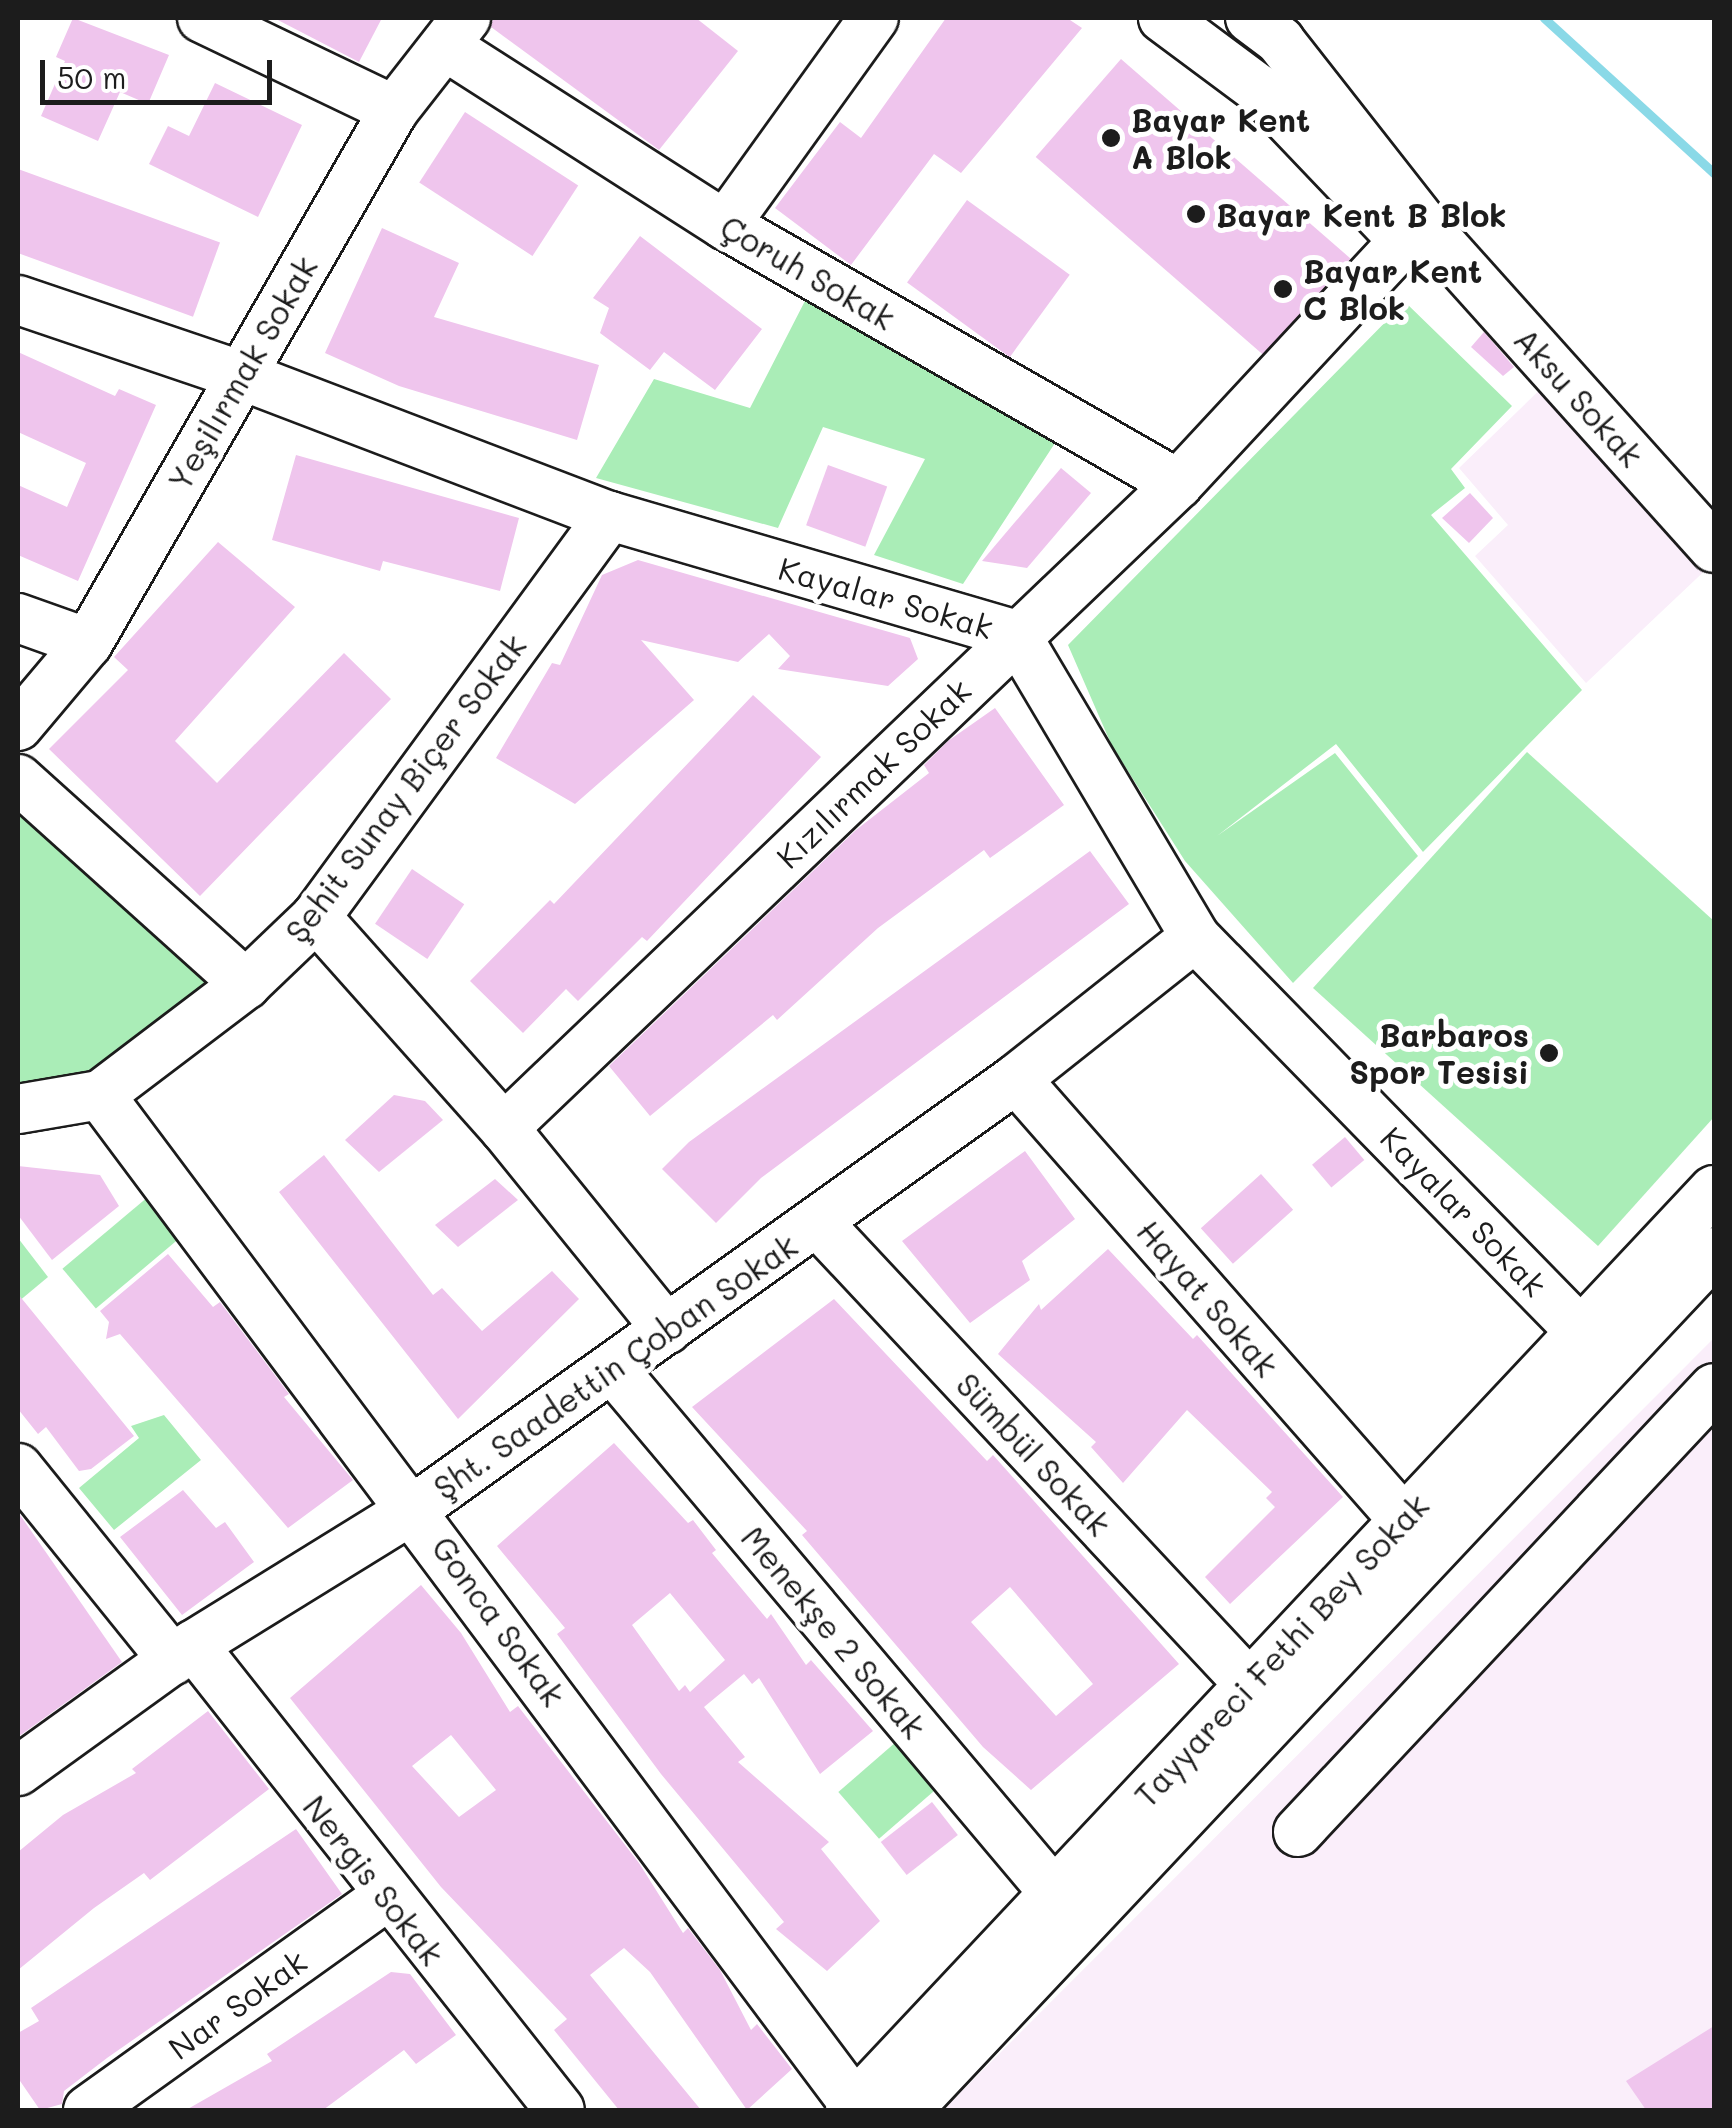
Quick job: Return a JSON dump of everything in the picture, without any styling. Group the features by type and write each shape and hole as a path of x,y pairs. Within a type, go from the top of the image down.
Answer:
{"street":[{"path":"202,18 394,110"},
{"path":"724,225 874,18"},
{"name":"Kızılırmak Sokak","path":"504,1128 1178,484 1404,241 1260,90 1163,18"},
{"name":"Aksu Sokak","path":"1250,18 1280,40 1426,227 1714,548"},
{"name":"Yeşilırmak Sokak","path":"18,726 88,642 394,110 455,32"},
{"name":"Çoruh Sokak","path":"455,32 724,225 1178,484"},
{"name":"Kayalar Sokak","path":"18,300 240,374 610,516 1016,636 1195,937 1581,1332"},
{"name":"Şehit Sunay Biçer Sokak","path":"18,1109 100,1095 246,984 316,916 610,516"},
{"path":"18,618 88,642"},
{"path":"18,779 246,984"},
{"path":"316,916 504,1128 667,1329"},
{"name":"Şht. Saadettin Çoban Sokak","path":"18,1770 183,1652 415,1508 818,1223 1016,1079 1195,937"},
{"name":"Hayat Sokak","path":"1016,1079 1401,1518"},
{"name":"Gonca Sokak","path":"100,1095 415,1508 852,2108"},
{"name":"Tayyareci Fethi Bey Sokak","path":"907,2110 1250,1686 1401,1518 1714,1190"},
{"name":"Sümbül Sokak","path":"818,1223 1250,1686"},
{"name":"Tayyareci Fethi Bey Sokak","path":"852,2108 1069,1911 1714,1252"},
{"name":"Menekşe 2 Sokak","path":"612,1368 1069,1911"},
{"path":"1298,1832 1714,1388"},
{"name":"Nergis Sokak","path":"18,1468 183,1652 560,2110"},
{"name":"Nar Sokak","path":"88,2110 386,1897"}],"shaded area":[{"path":"1551,379 1714,562 1586,683 1475,556 1508,525 1459,468"},
{"path":"1714,1338 1714,2110 943,2110"}],"green space":[{"path":"807,297 1055,443 963,584 874,555 925,459 823,427 778,528 596,478 654,379 750,408"},
{"path":"1405,302 1512,406 1451,469 1465,488 1431,515 1582,690 1423,852 1336,744 1217,836 1335,753 1418,856 1293,983 1185,861 1112,746 1068,645"},
{"name":"Barbaros Spor Tesisi","path":"1527,752 1714,921 1714,1117 1598,1246 1313,988"},
{"path":"18,797 221,981 114,1064 18,1099"},
{"path":"149,1196 182,1236 96,1308 62,1269"},
{"path":"18,1238 48,1277 18,1302"},
{"path":"164,1415 201,1460 114,1530 79,1488 139,1438 131,1426"},
{"path":"904,1735 945,1782 879,1839 838,1792"}],"building":[{"path":"73,18 169,55 148,104 120,92 98,141 41,116 65,61 56,57"},
{"path":"274,18 382,18 359,62"},
{"path":"493,18 696,18 738,51 659,150 491,27"},
{"path":"946,18 1067,18 1082,28 961,173 934,154 851,265 775,208 840,122 861,138"},
{"path":"1121,59 1350,258 1265,357 1036,157"},
{"path":"215,83 302,125 258,217 149,164 168,126 189,136"},
{"path":"465,112 578,186 532,256 419,182"},
{"path":"18,169 220,243 193,317 18,253"},
{"path":"967,200 1070,275 1010,357 907,283"},
{"path":"382,228 459,263 434,317 599,365 577,440 399,386 325,353"},
{"path":"640,236 762,329 715,390 664,352 650,370 600,333 609,308 593,298"},
{"path":"1484,332 1514,367 1503,376 1471,347"},
{"path":"18,352 115,396 119,389 156,405 78,581 18,555 18,485 67,507 86,463 18,432"},
{"path":"296,455 519,518 500,591 383,561 380,571 272,540"},
{"path":"828,465 887,487 865,547 806,525"},
{"path":"1061,468 1091,493 1027,568 982,561"},
{"path":"1470,493 1493,518 1469,543 1442,518"},
{"path":"218,542 295,607 175,741 217,783 344,653 391,699 200,896 49,749 128,670 114,657"},
{"path":"638,560 910,638 918,659 888,686 778,669 790,656 769,634 738,662 641,640 694,700 575,804 496,758 552,663 560,665 602,575"},
{"path":"753,695 821,757 647,941 642,937 578,1001 566,989 523,1033 470,981 550,900 554,904"},
{"path":"995,708 1064,805 990,858 984,850 878,928 777,1020 773,1015 650,1116 609,1066 856,830 929,773 924,765 948,741"},
{"path":"1090,851 1129,904 761,1178 716,1223 662,1169 689,1142"},
{"path":"412,869 464,904 427,959 375,924"},
{"path":"394,1095 425,1101 443,1120 379,1172 345,1140"},
{"path":"1345,1137 1364,1160 1331,1188 1312,1165"},
{"path":"1025,1151 1075,1219 1022,1261 1030,1280 970,1323 902,1241"},
{"path":"324,1155 433,1295 442,1288 482,1331 552,1271 579,1299 458,1419 279,1192"},
{"path":"18,1166 100,1175 119,1206 52,1260 18,1215"},
{"path":"1261,1174 1293,1210 1233,1264 1201,1228"},
{"path":"495,1179 518,1200 458,1247 435,1225"},
{"path":"1108,1249 1193,1339 1197,1335 1343,1497 1230,1604 1205,1577 1275,1507 1266,1498 1272,1492 1187,1410 1123,1483 1091,1447 1096,1442 998,1354 1039,1304 1041,1310"},
{"path":"168,1254 213,1307 220,1302 289,1394 284,1397 353,1480 288,1528 120,1334 106,1339 109,1322 100,1311"},
{"path":"18,1294 134,1436 91,1469 79,1471 46,1427 38,1434 18,1409"},
{"path":"834,1299 987,1461 993,1455 1179,1664 1031,1790 983,1747 802,1535 807,1531 692,1407","holes":["1010,1587 1093,1684 1056,1716 971,1622"]},
{"path":"614,1443 688,1523 693,1520 716,1550 712,1553 767,1619 771,1614 806,1665 811,1660 873,1731 820,1774 759,1678 752,1684 744,1674 704,1707 745,1757 738,1762 829,1842 821,1849 880,1921 827,1971 776,1929 784,1922 661,1774 557,1634 565,1628 497,1546","holes":["670,1593 725,1660 690,1692 685,1685 679,1691 632,1625"]},
{"path":"183,1490 216,1528 225,1522 254,1562 182,1615 120,1537"},
{"path":"18,1512 122,1662 18,1737"},
{"path":"421,1585 461,1633 510,1712 518,1706 639,1863 683,1933 688,1928 720,1970 751,2030 757,2024 792,2069 747,2110 650,1972 624,1948 590,1975 701,2110 619,2110 554,2030 567,2019 441,1887 290,1698","holes":["451,1735 496,1790 459,1817 412,1766"]},
{"path":"208,1711 269,1789 150,1880 144,1873 94,1908 18,1970 18,1852 63,1815 136,1773 132,1769"},
{"path":"932,1802 958,1835 907,1875 881,1842"},
{"path":"296,1829 342,1894 107,2058 64,2091 62,2104 40,2110 18,2078 18,2033 39,2021 31,2008"},
{"path":"391,1972 410,1974 456,2035 416,2064 404,2050 323,2110 186,2110 272,2061 267,2054"},
{"path":"1714,2026 1714,2110 1646,2110 1626,2081"}],"waterway":[{"path":"1544,18 1714,173"}],"place":[{"name":"Bayar Kent A Blok","path":"1111,138"},
{"name":"Bayar Kent B Blok","path":"1196,214"},
{"name":"Bayar Kent C Blok","path":"1283,289"},
{"name":"Barbaros Spor Tesisi","path":"1549,1053"}]}
